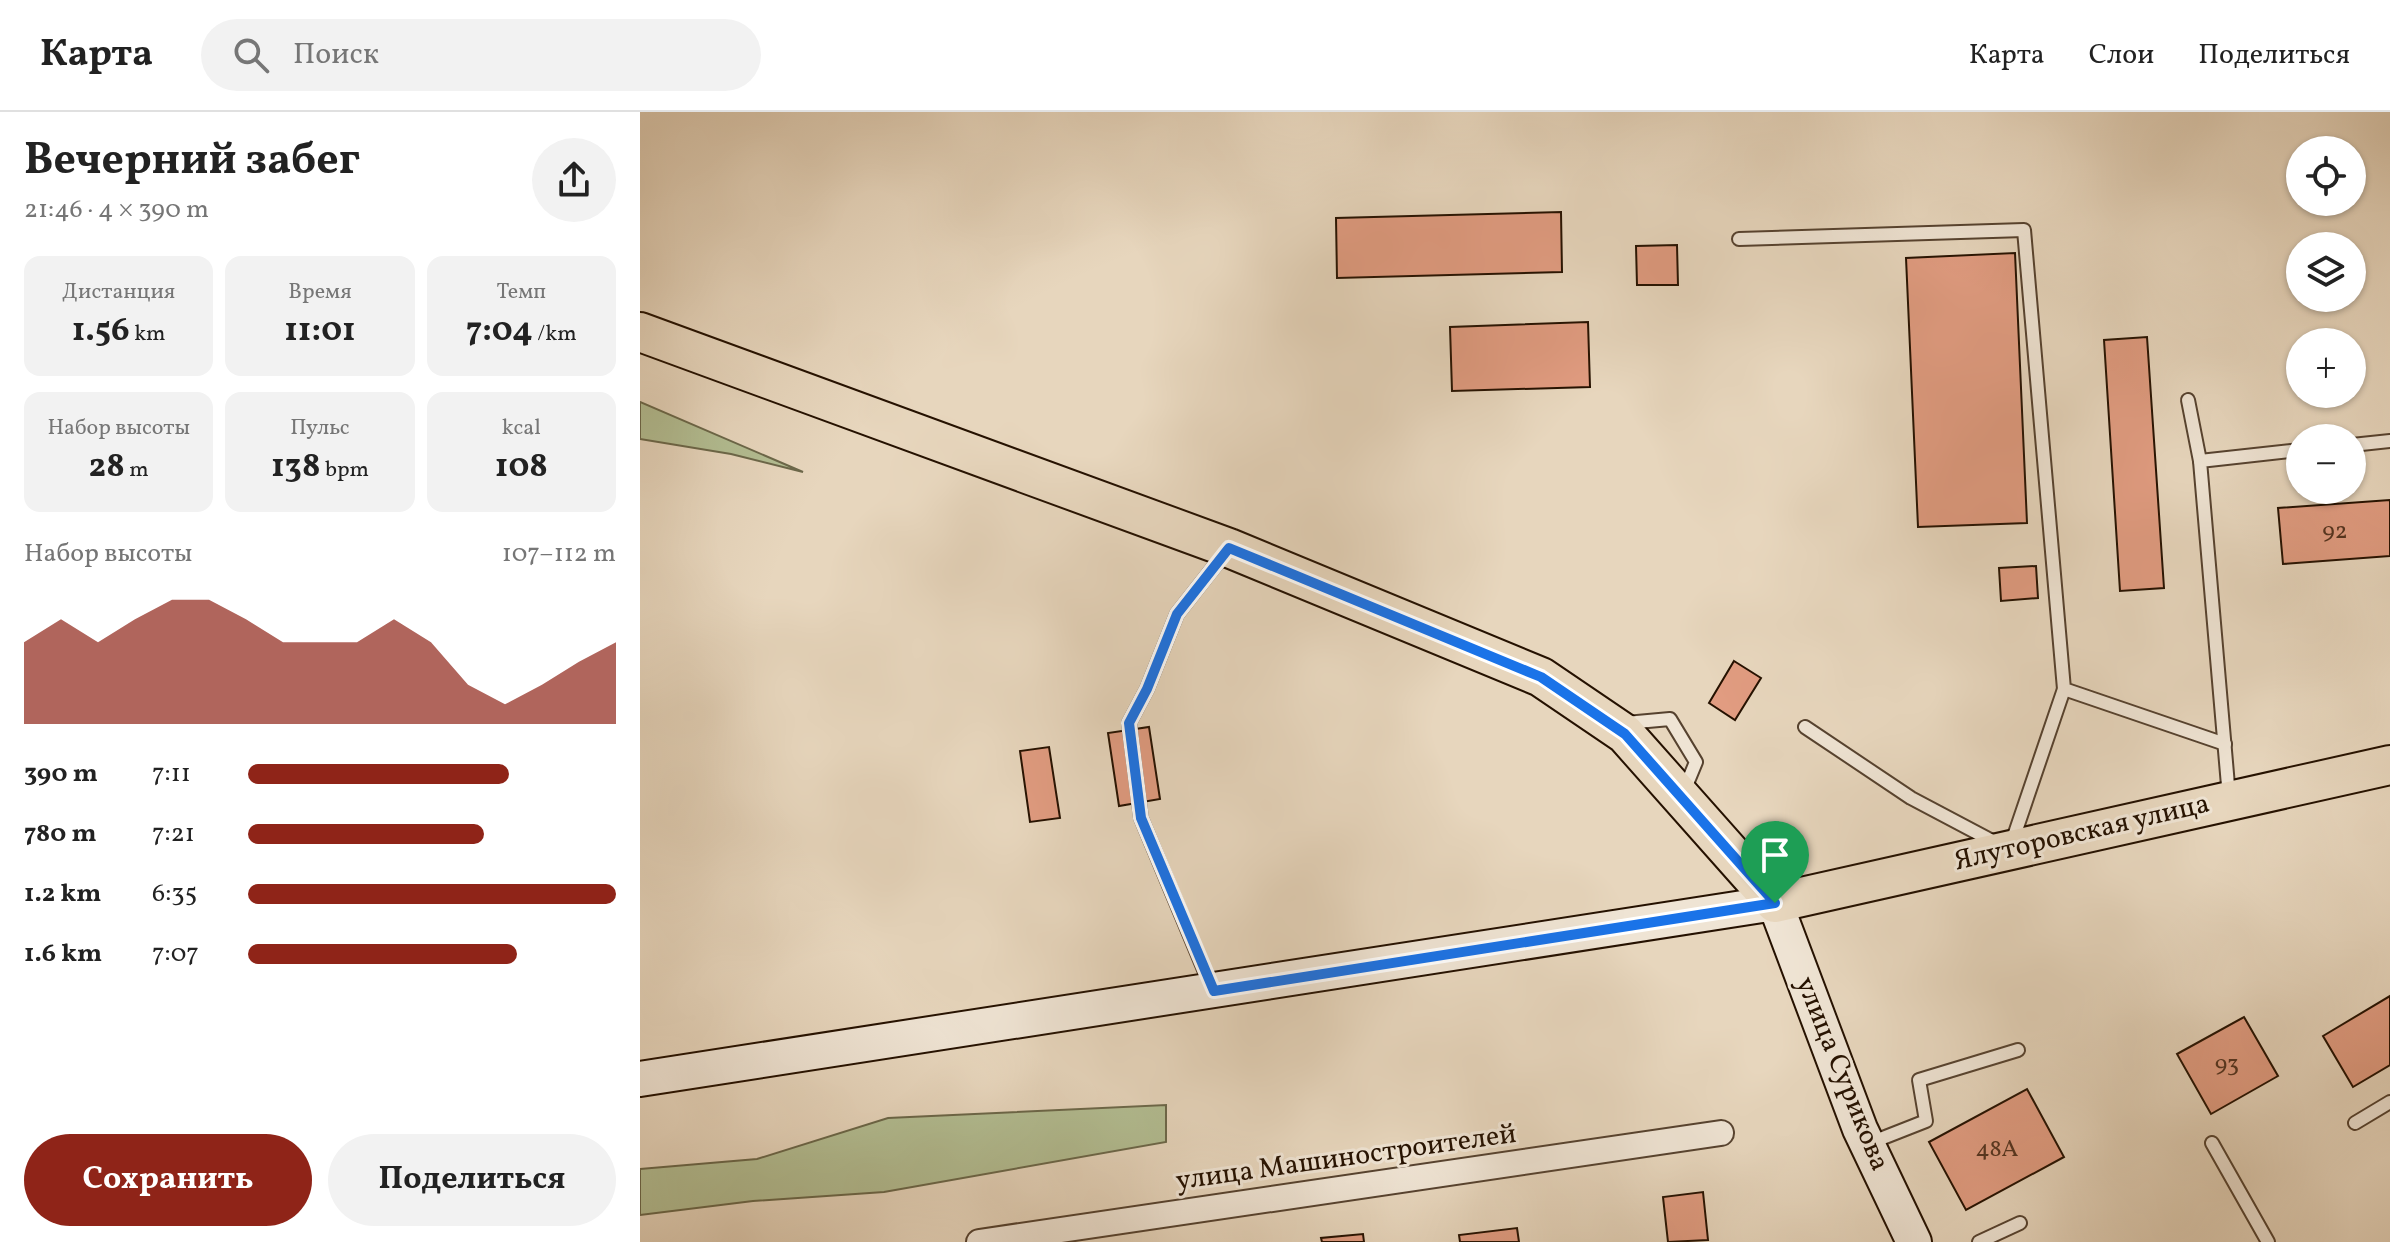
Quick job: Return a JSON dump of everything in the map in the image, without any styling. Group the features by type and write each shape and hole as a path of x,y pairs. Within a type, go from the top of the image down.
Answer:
{"main road":[{"path":"640,332 1229,548 1541,677 1625,734 1775,903"},
{"name":"Ялуторовская улица","path":"1775,903 2390,765"}],"street":[{"path":"640,1079 1775,903"},
{"name":"улица Сурикова","path":"1775,903 1867,1144 1914,1242"},
{"name":"улица Машиностроителей","path":"979,1242 1721,1133"}],"lane":[{"path":"1739,239 2024,230 2064,689 2009,850 1911,798 1805,727"},
{"path":"2188,400 2200,461 2229,800"},
{"path":"2366,444 2390,441"},
{"path":"2200,461 2286,452"},
{"path":"1214,991 1141,818 1129,723 1147,689 1177,614 1229,548"},
{"path":"2064,689 2225,744"},
{"path":"1867,1144 1926,1121 1919,1080 2018,1050"},
{"path":"2355,1123 2390,1102"},
{"path":"2212,1143 2268,1242"},
{"path":"1979,1242 2020,1223"}],"green space":[{"path":"640,402 803,472 731,454 640,439"},
{"path":"1166,1105 1166,1142 884,1192 753,1201 640,1215 640,1169 757,1159 888,1118"}],"building":[{"path":"1561,212 1562,272 1337,278 1336,218"},
{"path":"1677,245 1678,285 1637,285 1636,246"},
{"path":"2015,253 2027,523 1918,527 1906,258"},
{"path":"1588,322 1590,387 1452,391 1450,327"},
{"path":"2147,337 2164,588 2120,591 2104,340"},
{"path":"2390,500 2390,556 2283,564 2278,508"},
{"path":"2036,566 2038,598 2001,601 1999,568"},
{"path":"1734,661 1761,678 1735,720 1709,703"},
{"path":"1149,727 1160,799 1119,806 1108,733"},
{"path":"1049,747 1060,818 1030,822 1020,751"},
{"path":"2390,996 2390,1065 2353,1087 2323,1036"},
{"path":"2244,1017 2278,1076 2211,1114 2177,1054"},
{"path":"2027,1089 2064,1157 1966,1210 1929,1142"},
{"path":"1703,1192 1708,1240 1668,1242 1663,1197"},
{"path":"1517,1228 1519,1242 1460,1242 1459,1235"},
{"path":"1363,1234 1364,1242 1322,1242 1321,1238"}],"route":[{"path":"1229,548 1541,677 1625,734 1775,903 1214,991 1141,818 1129,723 1147,689 1177,614 1229,548"}]}
